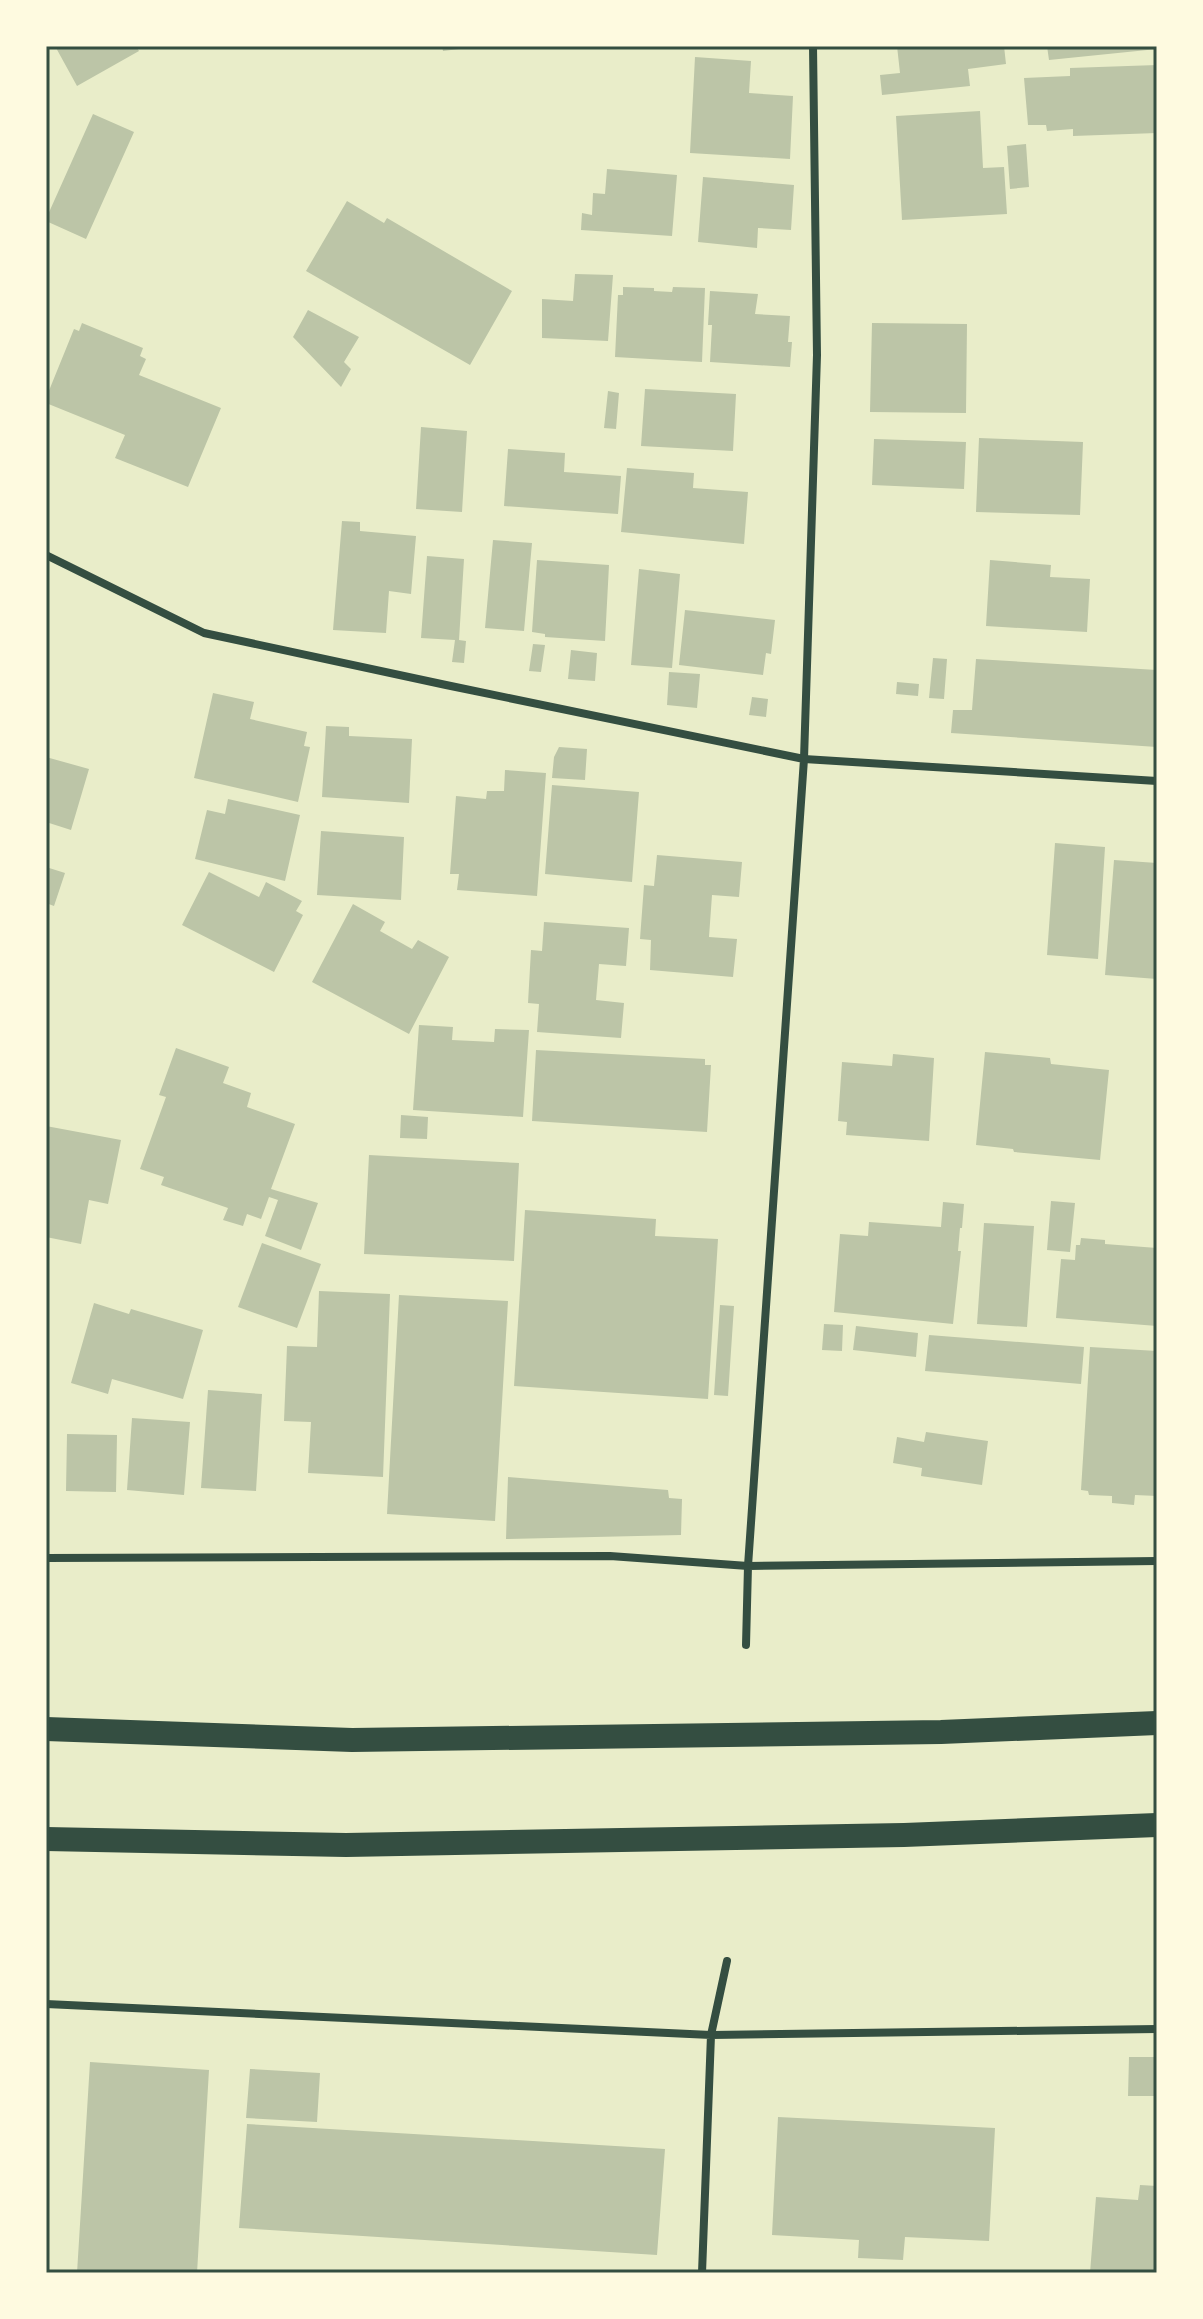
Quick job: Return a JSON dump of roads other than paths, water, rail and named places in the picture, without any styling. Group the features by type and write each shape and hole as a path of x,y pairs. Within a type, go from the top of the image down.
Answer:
{"highway":[{"path":"46,1729 352,1740 941,1732 1157,1723"},
{"path":"46,1839 346,1845 904,1835 1157,1825"}],"street":[{"path":"746,1645 748,1566 804,759 817,355 813,46"},
{"path":"46,555 204,633 804,759 1157,781"},
{"path":"46,1558 610,1556 748,1566 1157,1561"},
{"path":"702,2273 711,2035 727,1961"},
{"path":"46,2004 711,2035 1157,2029"}]}
